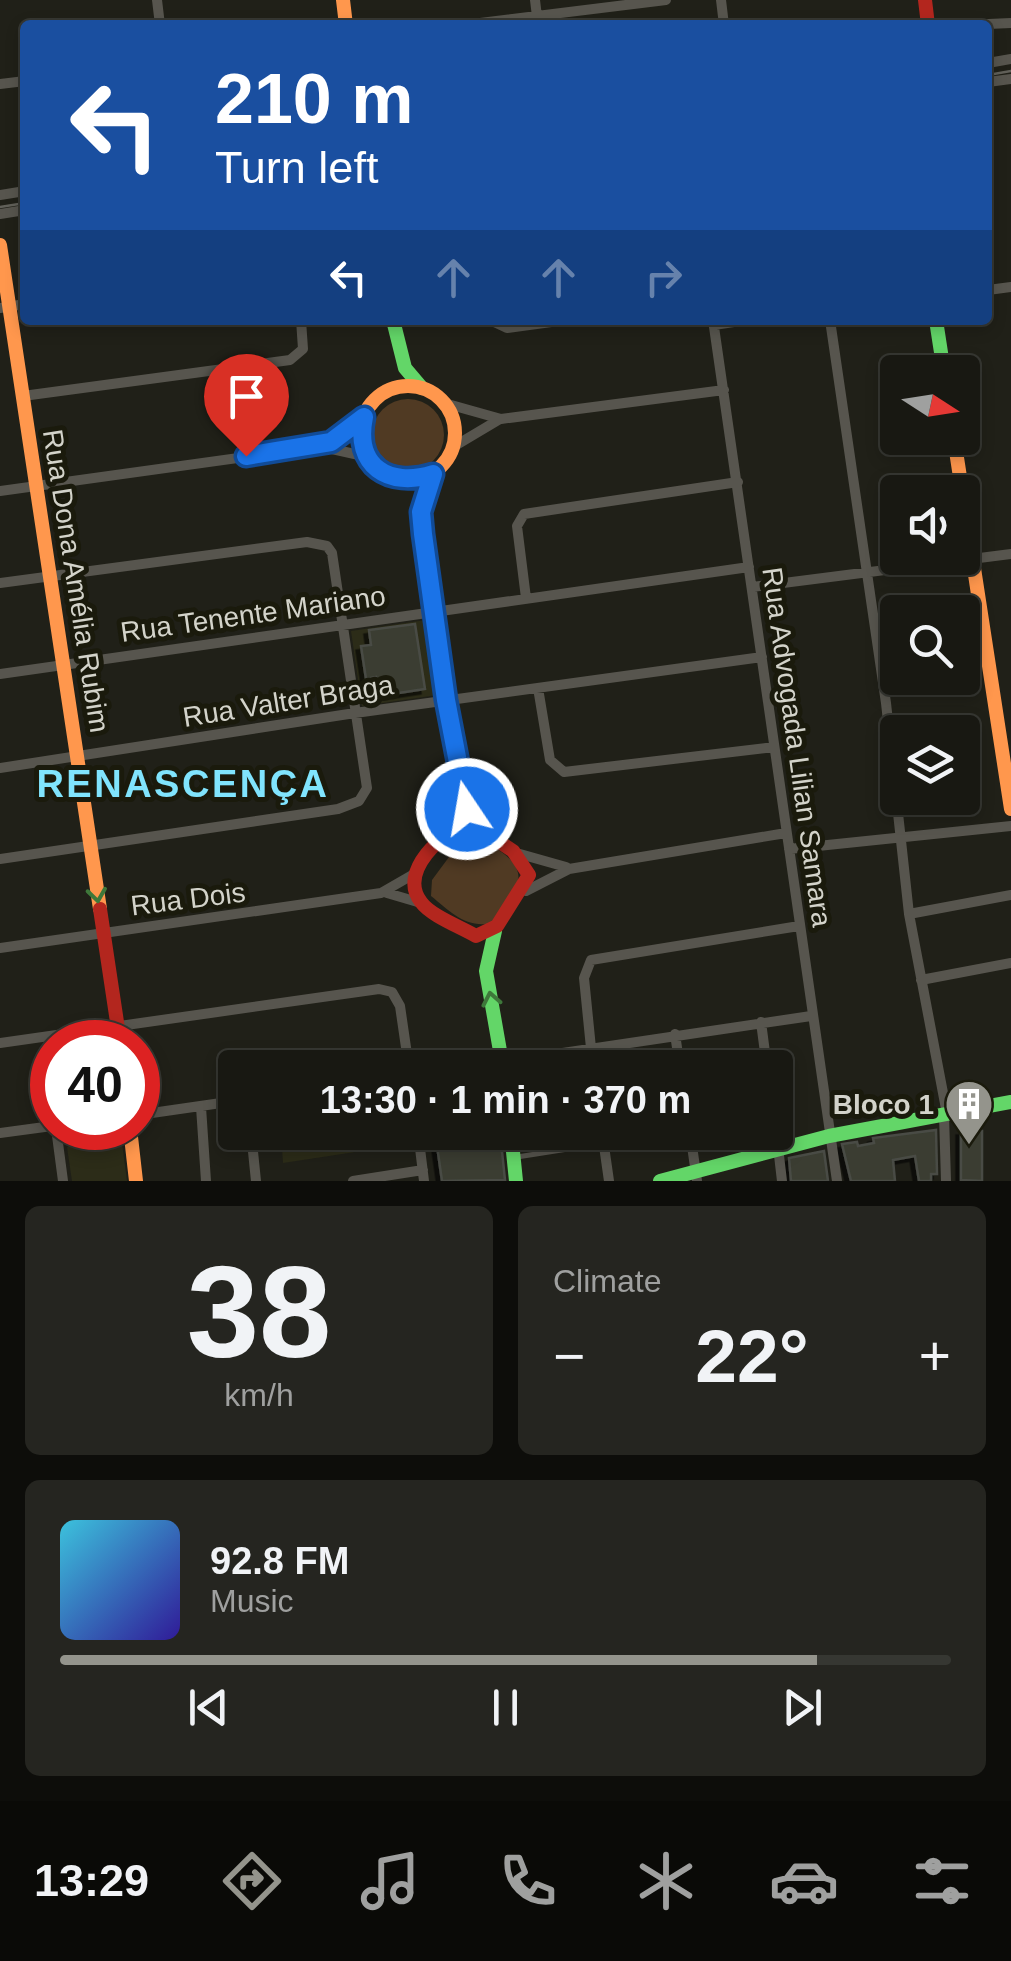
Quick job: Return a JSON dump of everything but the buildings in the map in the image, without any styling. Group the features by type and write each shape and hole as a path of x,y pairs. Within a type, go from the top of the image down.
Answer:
{"street":[{"path":"535,0 538,20 666,0"},
{"name":"Rua Dona Amélia Rubim","path":"0,245 117,1020"},
{"path":"23,396 290,360 304,349 302,325"},
{"path":"394,325 405,368 422,388 444,403 501,419"},
{"path":"501,325 530,325"},
{"name":"Rua Advogada Lilian Samara","path":"713,325 837,1181"},
{"path":"831,325 886,703 909,914 946,1115 946,1181"},
{"path":"937,325 941,355"},
{"path":"0,492 317,446 342,437 380,396 391,390 422,388"},
{"path":"586,865 554,866 520,854 467,809 446,700 421,512 433,474 453,447 501,419 724,390"},
{"path":"444,403 455,426 453,447"},
{"path":"364,417 363,446 379,470"},
{"path":"317,446 354,453 402,480 433,474"},
{"path":"526,598 518,526 524,514 738,482"},
{"path":"0,583 318,542 332,552 367,788 355,804 0,859"},
{"path":"980,559 1011,554"},
{"name":"Rua Tenente Mariano","path":"0,674 750,567"},
{"path":"752,587 880,570"},
{"path":"975,575 1011,809"},
{"name":"Rua Valter Braga","path":"0,768 355,713 762,658"},
{"path":"538,688 550,760 564,772 774,747"},
{"path":"381,893 414,874 458,822 484,825"},
{"path":"789,849 1011,826"},
{"path":"499,1050 486,971 495,931 525,892 550,875 586,865 786,834"},
{"path":"520,854 529,873 525,892"},
{"path":"414,874 415,894 421,903"},
{"path":"381,893 421,903 468,934 495,931"},
{"name":"Rua Dois","path":"0,948 381,893"},
{"path":"909,914 1011,895"},
{"path":"590,1050 584,978 592,960 799,926"},
{"path":"921,980 1011,963"},
{"path":"160,1029 379,989 392,992 399,1002 406,1050"},
{"path":"571,1050 811,1016"},
{"path":"761,1022 765,1050"},
{"path":"674,1034 677,1050"},
{"path":"0,1043 30,1041"},
{"path":"793,1145 1011,1102"},
{"path":"160,1112 218,1104"},
{"path":"201,1107 206,1181"},
{"path":"0,1132 30,1129"},
{"path":"58,1150 63,1181"},
{"path":"132,1150 136,1181"},
{"path":"253,1150 256,1181"},
{"path":"353,1181 423,1176 420,1150"},
{"path":"513,1150 516,1181"},
{"path":"605,1150 609,1181"},
{"path":"692,1150 696,1177"},
{"path":"660,1181 696,1177 773,1150"},
{"path":"779,1150 782,1181"}],"lane":[{"path":"514,1157 545,1150"}],"shaded area":[{"path":"408,399 422,401 434,409 442,421 442,449 434,461 422,469 408,471 394,469 382,461 374,449 372,435 374,421 382,409 394,401"},
{"path":"426,620 437,695 362,706 351,631"},
{"path":"466,834 507,856 518,874 514,892 493,923 467,921 431,896 432,880"},
{"path":"67,1150 123,1150 127,1181 72,1181"},
{"path":"282,1150 368,1150 283,1163"}],"tram line":[{"path":"992,74 1011,71"},
{"path":"0,207 20,204"}],"traffic: fast":[{"path":"394,325 405,368 422,388"},
{"path":"937,325 941,355"},
{"path":"495,931 486,971 500,1050"},
{"path":"660,1181 829,1136 1011,1102"},
{"path":"513,1150 516,1181"}],"traffic: slow":[{"path":"343,0 345,20"},
{"path":"0,245 100,909"},
{"path":"408,386 426,390 441,400 451,415 455,433 451,451 441,466 426,476 408,480 390,476 375,466 365,451 361,433 365,415 375,400 390,390 408,386"},
{"path":"957,455 1011,809"},
{"path":"132,1150 136,1181"}],"traffic: jam":[{"path":"925,0 927,20"},
{"path":"433,474 421,511 446,700 467,809 483,825"},
{"path":"468,821 513,851 529,875 497,926 476,936 432,912 415,890 415,878 426,854 468,821"},
{"path":"100,909 117,1020"}],"place":[{"name":"Bloco 1","path":"969,1146"}],"district":[{"name":"RENASCENÇA","path":"183,784"}],"route":[{"path":"246,456 331,442 364,417 363,446 379,470 402,480 433,474 421,512 423,534 446,700 467,809"}]}
